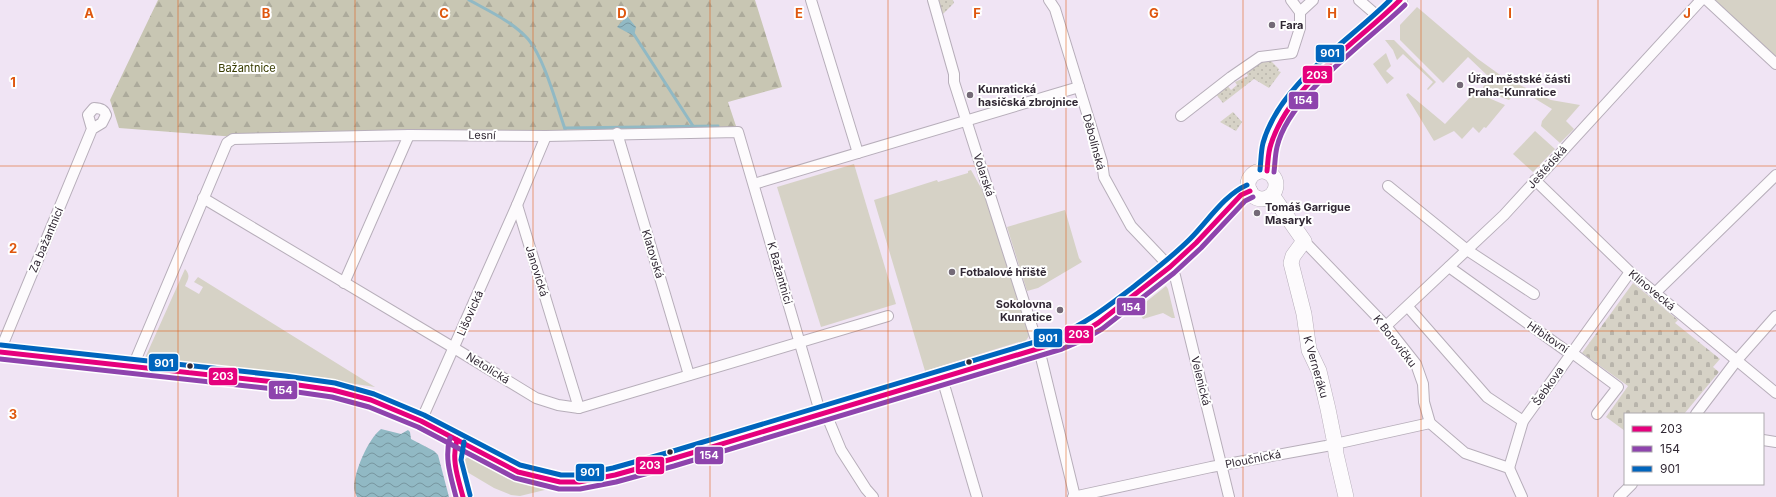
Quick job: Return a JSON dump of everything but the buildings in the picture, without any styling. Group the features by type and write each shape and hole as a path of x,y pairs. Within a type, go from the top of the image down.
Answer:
{"street":[{"path":"811,0 858,153"},
{"name":"Volarská","path":"932,0 954,74 954,82 1039,349 1075,496"},
{"name":"Děbolínská","path":"1049,0 1055,9 1102,162 1104,177 1132,228 1170,267"},
{"path":"1181,116 1231,77 1260,57 1292,53 1300,28 1300,12 1290,0"},
{"path":"1300,12 1314,0"},
{"path":"1359,0 1376,15"},
{"path":"1267,171 1266,160 1270,143 1279,123 1301,92 1376,15 1400,0"},
{"name":"Ještědská","path":"1386,326 1408,307 1504,214 1701,0"},
{"path":"1707,0 1776,64"},
{"path":"754,184 1079,87"},
{"name":"Za bažantnicí","path":"0,351 92,130"},
{"name":"Lesní","path":"203,198 227,143 233,138 409,135 546,136 617,133 738,132"},
{"name":"K Bažantnici","path":"738,132 818,405 829,421 841,450 866,489 873,497"},
{"name":"Klatovská","path":"617,133 689,375"},
{"path":"344,283 409,135"},
{"path":"517,205 546,136"},
{"path":"1259,171 1267,171 1272,175 1276,182 1276,189 1272,195 1262,198 1254,196 1250,191 1248,184 1251,177 1259,171"},
{"path":"1655,293 1776,174"},
{"name":"Klínovecká","path":"1535,180 1630,272 1776,393"},
{"path":"1388,186 1467,250 1534,294"},
{"path":"0,351 327,389 371,400 421,420 518,472 560,482 579,482 615,475 1039,349 1080,334 1098,323 1170,267 1196,243 1241,195 1250,191"},
{"name":"K Borovíčku","path":"1272,195 1304,241 1386,326 1416,364 1423,384 1424,402 1430,423"},
{"path":"133,366 203,198"},
{"name":"Netolická","path":"203,198 536,398 558,405 579,408 888,316"},
{"name":"Lišovická","path":"421,420 517,205"},
{"name":"Janovická","path":"517,205 579,408"},
{"name":"K Verneráku","path":"1304,241 1293,256 1291,263 1304,314 1310,350 1319,371 1346,497"},
{"name":"Velenická","path":"1170,267 1176,283 1229,497"},
{"name":"Hřbitovní","path":"1449,267 1565,350 1571,352 1618,387 1597,414"},
{"name":"Šebkova","path":"1509,468 1523,421 1571,352 1630,272"},
{"path":"1408,307 1488,397 1523,421"},
{"path":"1697,413 1737,360 1776,316"},
{"path":"942,378 977,497"},
{"path":"1430,423 1465,453 1509,468 1516,487 1522,497"},
{"name":"Ploučnická","path":"1075,496 1221,465 1335,444 1430,423"},
{"path":"458,440 454,448 454,456 463,497"},
{"path":"1764,440 1776,442"},
{"path":"1619,497 1631,485"},
{"path":"1512,497 1516,487"}],"green space":[{"name":"Bažantnice","path":"158,0 755,0 782,87 728,102 738,132 236,137 119,128 110,100"},
{"path":"938,0 953,0 954,3 942,15"},
{"path":"1715,0 1776,0 1776,57"},
{"path":"1417,7 1478,59 1503,77 1551,100 1580,105 1566,121 1574,129 1560,143 1541,126 1542,121 1552,109 1519,89 1509,100 1482,90 1490,78 1468,57 1443,83 1400,40 1400,25"},
{"path":"1385,40 1394,40 1436,82 1428,90 1427,89 1433,82 1403,54 1397,60 1393,50"},
{"path":"1386,53 1391,66 1386,71 1394,78 1387,84 1373,64"},
{"path":"1270,60 1279,69 1278,71 1281,72 1269,88 1254,79 1223,103 1215,93 1226,84 1231,90 1237,85 1235,82 1248,76 1245,70 1262,61"},
{"path":"1475,92 1505,105 1486,128 1484,127 1479,133 1473,127 1462,139 1454,131 1434,141 1406,95 1408,93 1445,124"},
{"path":"1233,112 1242,122 1236,131 1220,122"},
{"path":"1535,131 1555,149 1533,172 1513,154"},
{"path":"854,164 896,304 821,327 777,187"},
{"name":"Fotbalové hřiště","path":"971,170 985,195 1029,336 1025,342 1020,344 1019,342 925,371 874,200 937,180 938,182 968,173 968,171"},
{"path":"1065,210 1079,258 1082,262 1038,288 1027,291 1007,227"},
{"path":"185,269 187,271 188,279 185,286 199,294 203,287 194,282 198,277 375,387 277,372 145,358"},
{"path":"1633,283 1678,320 1675,323 1720,359 1713,367 1719,372 1685,413 1624,413 1624,430 1606,417 1628,386 1582,353"},
{"path":"1166,286 1175,318 1163,313 1143,319 1137,309"},
{"path":"468,457 474,457 514,477 546,486 557,487 520,496 511,495 494,488 462,469 464,460"}],"water":[{"path":"627,16 636,27 634,36 617,27"},
{"path":"381,429 401,434 408,430 410,432 411,439 434,451 438,455 449,497 357,497 354,488 356,473 371,440"}],"waterway":[{"path":"469,0 508,22 528,39 540,58 555,97 566,132"},
{"path":"633,33 693,126"},
{"path":"565,128 718,126"}],"transit line":[{"name":"901","path":"1260,170 1263,143 1272,121 1284,101 1317,65 1390,0"},
{"name":"203","path":"1267,171 1271,144 1280,122 1293,102 1326,66 1400,0"},
{"name":"154","path":"1274,172 1275,156 1284,127 1297,108 1331,70 1405,5"},
{"name":"901","path":"1,345 285,376 335,383 374,394 424,415 520,465 561,475 578,475 613,468 670,452 1068,331 1096,314 1147,276 1190,239 1231,195 1247,185"},
{"name":"203","path":"0,352 284,383 333,390 371,400 421,421 518,472 560,482 579,482 615,475 672,459 1060,342 1080,334 1098,323 1170,267 1196,243 1241,195 1250,191"},
{"name":"154","path":"0,359 283,390 332,397 369,407 418,427 515,478 559,489 580,489 616,482 674,466 1062,349 1083,340 1102,329 1174,273 1201,248 1245,201 1253,197"},
{"name":"154","path":"450,438 448,445 448,460 450,475 456,497"},
{"name":"203","path":"457,440 455,447 455,461 457,476 463,497"},
{"name":"901","path":"464,442 461,460 470,495"}],"place":[{"name":"Fara","path":"1272,25"},
{"name":"Úřad městské části Praha-Kunratice","path":"1460,85"},
{"name":"Kunratická hasičská zbrojnice","path":"970,95"},
{"name":"Tomáš Garrigue Masaryk","path":"1257,213"},
{"name":"Fotbalové hřiště","path":"952,272"},
{"name":"Sokolovna Kunratice","path":"1060,310"}]}
